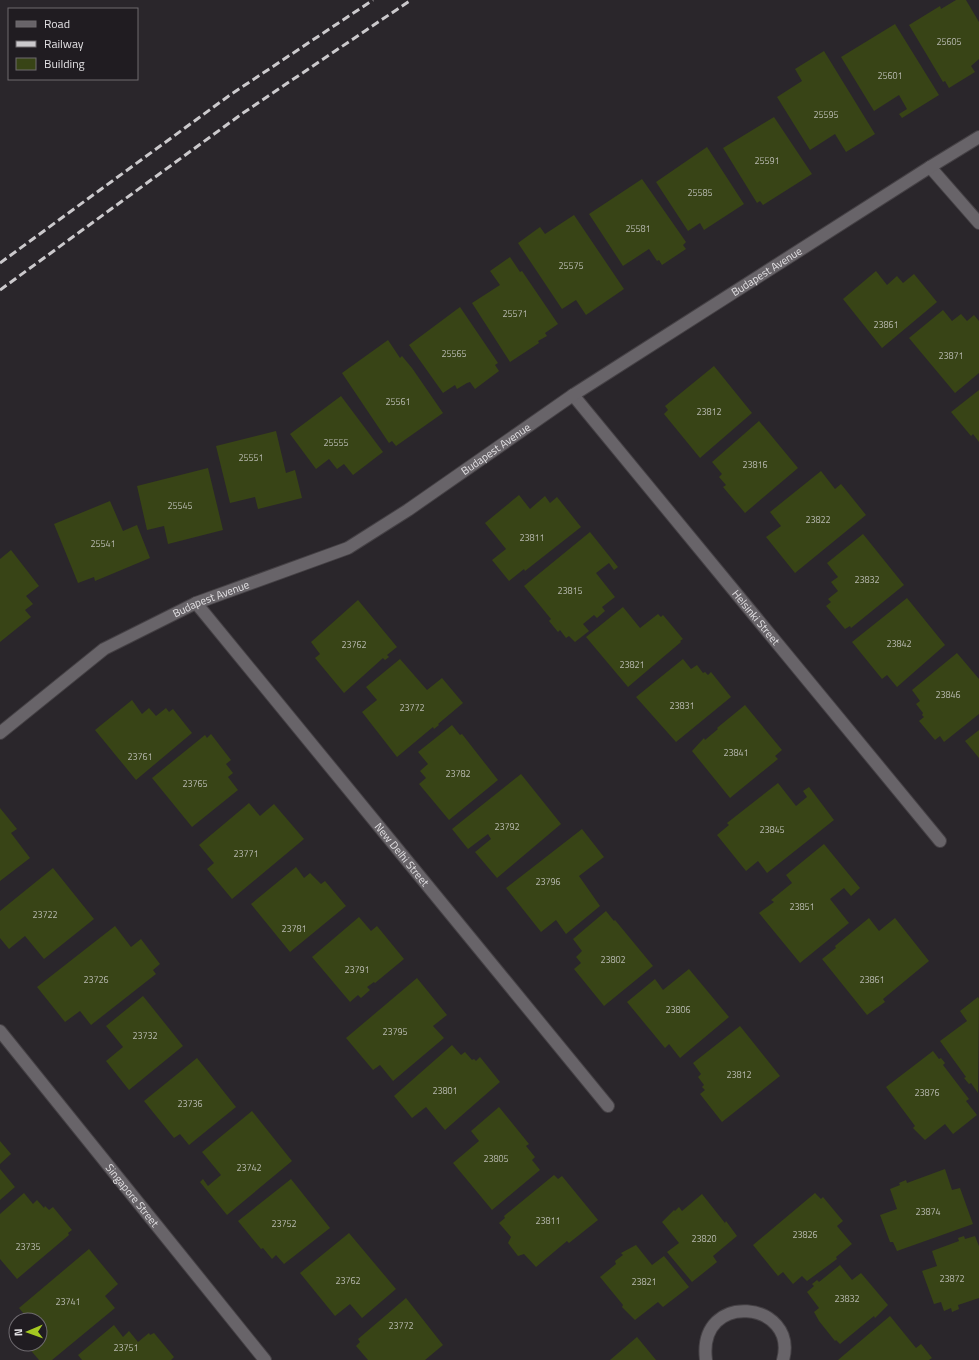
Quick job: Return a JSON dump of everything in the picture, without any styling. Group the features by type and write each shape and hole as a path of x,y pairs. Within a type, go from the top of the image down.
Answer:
{"street":[{"name":"Budapest Avenue","path":"0,733 104,649 196,603 348,548 408,510 573,395 930,166 979,137"},
{"path":"930,166 979,223"},
{"name":"Helsinki Street","path":"573,395 940,840"},
{"name":"New Delhi Street","path":"196,603 608,1106"},
{"name":"Singapore Street","path":"0,1032 265,1360"},
{"path":"706,1360 704,1348 708,1332 717,1320 731,1312 747,1310 762,1314 774,1323 783,1336 785,1352 782,1360"}],"building":[{"path":"956,0 966,0 979,22 979,59 971,66 975,72 949,88 945,81 943,82 909,25 940,6 941,9"},
{"path":"895,24 939,95 902,118 899,114 907,109 899,95 874,111 841,57"},
{"path":"824,51 875,134 846,152 835,134 810,150 777,97 802,81 795,69"},
{"path":"774,117 812,174 763,205 760,201 757,203 723,148"},
{"path":"707,147 744,204 704,230 700,223 688,231 656,182"},
{"path":"642,179 686,242 683,245 686,249 662,265 659,260 657,261 649,249 623,266 589,214"},
{"path":"574,215 624,289 586,315 576,300 562,309 518,243 540,227 545,234"},
{"path":"510,257 520,272 522,271 558,324 545,333 547,336 538,341 539,343 510,362 472,303 500,285 490,271"},
{"path":"876,271 887,285 897,276 903,283 914,274 937,302 882,348 843,299"},
{"path":"460,307 498,363 495,365 499,371 475,389 470,382 457,389 455,385 443,393 409,345"},
{"path":"943,310 952,321 961,314 967,321 974,315 979,321 979,373 955,393 909,338"},
{"path":"388,340 400,358 402,356 412,368 443,413 396,446 392,441 389,443 342,373"},
{"path":"714,366 752,413 700,458 664,414 668,410 665,406"},
{"path":"979,390 979,442 973,434 971,436 951,412"},
{"path":"341,396 383,452 353,475 344,464 337,469 329,459 316,469 290,434"},
{"path":"759,421 798,468 745,513 723,487 726,485 719,477 722,474 712,462"},
{"path":"276,431 286,473 295,470 302,498 258,509 255,497 230,503 216,446"},
{"path":"208,468 223,530 168,544 164,526 147,530 137,486"},
{"path":"821,471 835,489 841,484 866,515 795,573 766,537 781,526 770,512"},
{"path":"519,495 530,509 545,496 550,503 557,497 581,527 525,571 524,569 509,581 492,560 506,549 485,523"},
{"path":"110,501 123,531 137,525 150,558 95,581 94,577 78,583 54,524"},
{"path":"590,532 618,567 614,570 609,563 596,573 615,597 602,607 605,611 597,618 594,615 583,624 589,631 575,642 569,636 566,638 560,630 558,632 549,621 551,619 524,586"},
{"path":"863,534 904,585 851,628 850,626 845,629 826,606 831,602 828,599 838,591 831,582 838,577 827,563"},
{"path":"11,550 39,586 26,596 33,604 25,610 31,617 0,642 0,559"},
{"path":"907,598 945,645 897,687 887,675 882,679 852,642"},
{"path":"358,600 397,647 387,655 389,657 385,660 383,658 344,693 315,658 320,654 311,642"},
{"path":"623,607 640,628 658,614 661,617 663,615 683,639 628,687 586,637"},
{"path":"957,653 979,679 979,714 944,742 940,736 935,740 919,721 924,717 922,715 923,713 916,704 920,701 912,690"},
{"path":"400,659 427,690 442,678 463,703 438,724 439,725 434,729 433,727 397,757 362,712 377,700 366,687"},
{"path":"683,659 691,669 697,665 703,673 705,672 708,675 711,672 731,697 676,742 636,697"},
{"path":"132,700 142,714 149,708 156,716 166,708 169,712 173,709 192,733 136,780 95,730"},
{"path":"745,705 782,750 775,756 778,759 730,798 692,751 704,738 705,740"},
{"path":"452,725 460,735 462,734 498,780 449,820 419,784 426,778 420,771 428,764 418,752"},
{"path":"979,730 979,758 965,741"},
{"path":"211,734 231,760 226,764 233,773 228,777 238,790 192,827 152,778 205,735 207,738"},
{"path":"521,774 561,824 497,878 475,852 491,839 488,834 468,849 452,829"},
{"path":"778,783 796,806 807,797 803,791 809,787 834,820 767,873 758,861 746,871 717,835 729,825 727,823"},
{"path":"249,803 260,816 274,804 304,839 232,899 207,869 214,863 199,845"},
{"path":"0,808 17,829 11,833 30,858 0,881"},
{"path":"582,829 604,857 579,876 600,906 566,934 556,920 541,932 506,888"},
{"path":"824,844 860,888 851,896 844,888 830,899 849,923 800,963 759,913 774,902 771,900 792,883 786,875"},
{"path":"296,867 304,878 310,873 321,884 325,881 346,906 290,952 251,904"},
{"path":"53,868 94,919 44,959 25,936 9,949 0,938 0,911"},
{"path":"606,911 653,966 604,1006 574,969 581,963 576,957 582,951 573,939"},
{"path":"359,917 371,931 377,926 404,959 375,983 374,982 367,987 370,990 361,998 358,995 350,1002 312,957"},
{"path":"869,918 879,931 895,918 929,961 883,999 885,1002 867,1015 822,959 836,948 835,946"},
{"path":"115,926 131,947 141,939 160,964 153,970 156,974 91,1025 80,1011 65,1022 37,987"},
{"path":"689,969 729,1017 680,1058 669,1044 665,1048 627,1002 655,979 663,990"},
{"path":"417,978 447,1015 433,1026 444,1038 393,1081 380,1065 373,1070 346,1038"},
{"path":"143,996 183,1046 129,1090 106,1061 123,1047 106,1026"},
{"path":"978,997 978,1093 971,1083 969,1084 964,1078 966,1077 940,1041 967,1021 960,1011"},
{"path":"740,1026 780,1076 722,1122 700,1094 705,1090 702,1087 704,1085 698,1077 701,1074 693,1063"},
{"path":"452,1045 461,1055 465,1052 472,1060 474,1059 476,1061 480,1057 500,1082 445,1130 426,1107 412,1118 394,1096"},
{"path":"933,1051 939,1059 941,1058 945,1063 943,1065 969,1099 966,1101 977,1115 953,1134 945,1124 925,1140 913,1128 915,1126 886,1087"},
{"path":"197,1058 236,1107 189,1145 180,1134 174,1138 144,1101"},
{"path":"499,1107 529,1144 526,1146 535,1157 532,1160 540,1170 492,1210 453,1163 479,1141 471,1131"},
{"path":"252,1111 292,1161 227,1215 200,1182 203,1179 208,1186 221,1175 202,1152"},
{"path":"0,1141 11,1154 0,1164"},
{"path":"0,1169 15,1187 0,1200"},
{"path":"945,1169 952,1190 960,1188 973,1224 897,1251 893,1242 890,1242 880,1215 897,1209 890,1189 900,1185 899,1183 906,1180 907,1183"},
{"path":"554,1175 558,1179 562,1176 598,1220 569,1243 567,1241 536,1267 524,1254 518,1256 508,1243 511,1237 499,1223 505,1218 504,1216"},
{"path":"291,1179 330,1228 284,1264 276,1255 272,1259 263,1248 261,1249 238,1221"},
{"path":"24,1193 33,1204 37,1200 44,1208 45,1206 49,1210 53,1207 72,1230 68,1233 69,1235 17,1279 0,1259 0,1214"},
{"path":"815,1193 821,1199 823,1197 843,1221 837,1226 852,1244 836,1257 837,1259 807,1281 802,1276 793,1284 783,1272 778,1276 753,1245"},
{"path":"702,1194 737,1236 713,1256 717,1262 692,1282 667,1252 679,1243 662,1222 674,1210 675,1211 679,1207 682,1211"},
{"path":"349,1233 396,1289 362,1318 350,1304 335,1316 300,1273"},
{"path":"964,1236 965,1239 975,1236 979,1246 979,1298 958,1305 959,1309 952,1312 951,1308 944,1311 941,1302 934,1304 922,1271 937,1266 932,1251 959,1241 958,1238"},
{"path":"636,1245 652,1265 664,1256 689,1287 663,1307 658,1302 635,1320 622,1307 623,1305 600,1277 616,1264 615,1261 623,1255 621,1253"},
{"path":"89,1249 118,1284 105,1296 115,1308 52,1360 39,1360 32,1352 48,1352 48,1312 22,1312 19,1308"},
{"path":"840,1265 852,1280 861,1273 888,1305 875,1318 874,1316 840,1344 836,1340 835,1341 819,1321 814,1312 819,1308 807,1292 814,1286 812,1284 817,1280 819,1282"},
{"path":"406,1298 443,1345 425,1360 368,1360 356,1346 360,1342 358,1339"},
{"path":"890,1316 916,1348 921,1344 932,1358 929,1360 838,1360"},
{"path":"114,1325 123,1337 129,1331 138,1342 149,1333 150,1335 154,1333 174,1357 171,1360 82,1360 78,1355"},
{"path":"637,1337 656,1360 610,1360"}],"railway":[{"path":"0,263 230,95 373,0"},
{"path":"0,290 243,113 411,0"}]}
